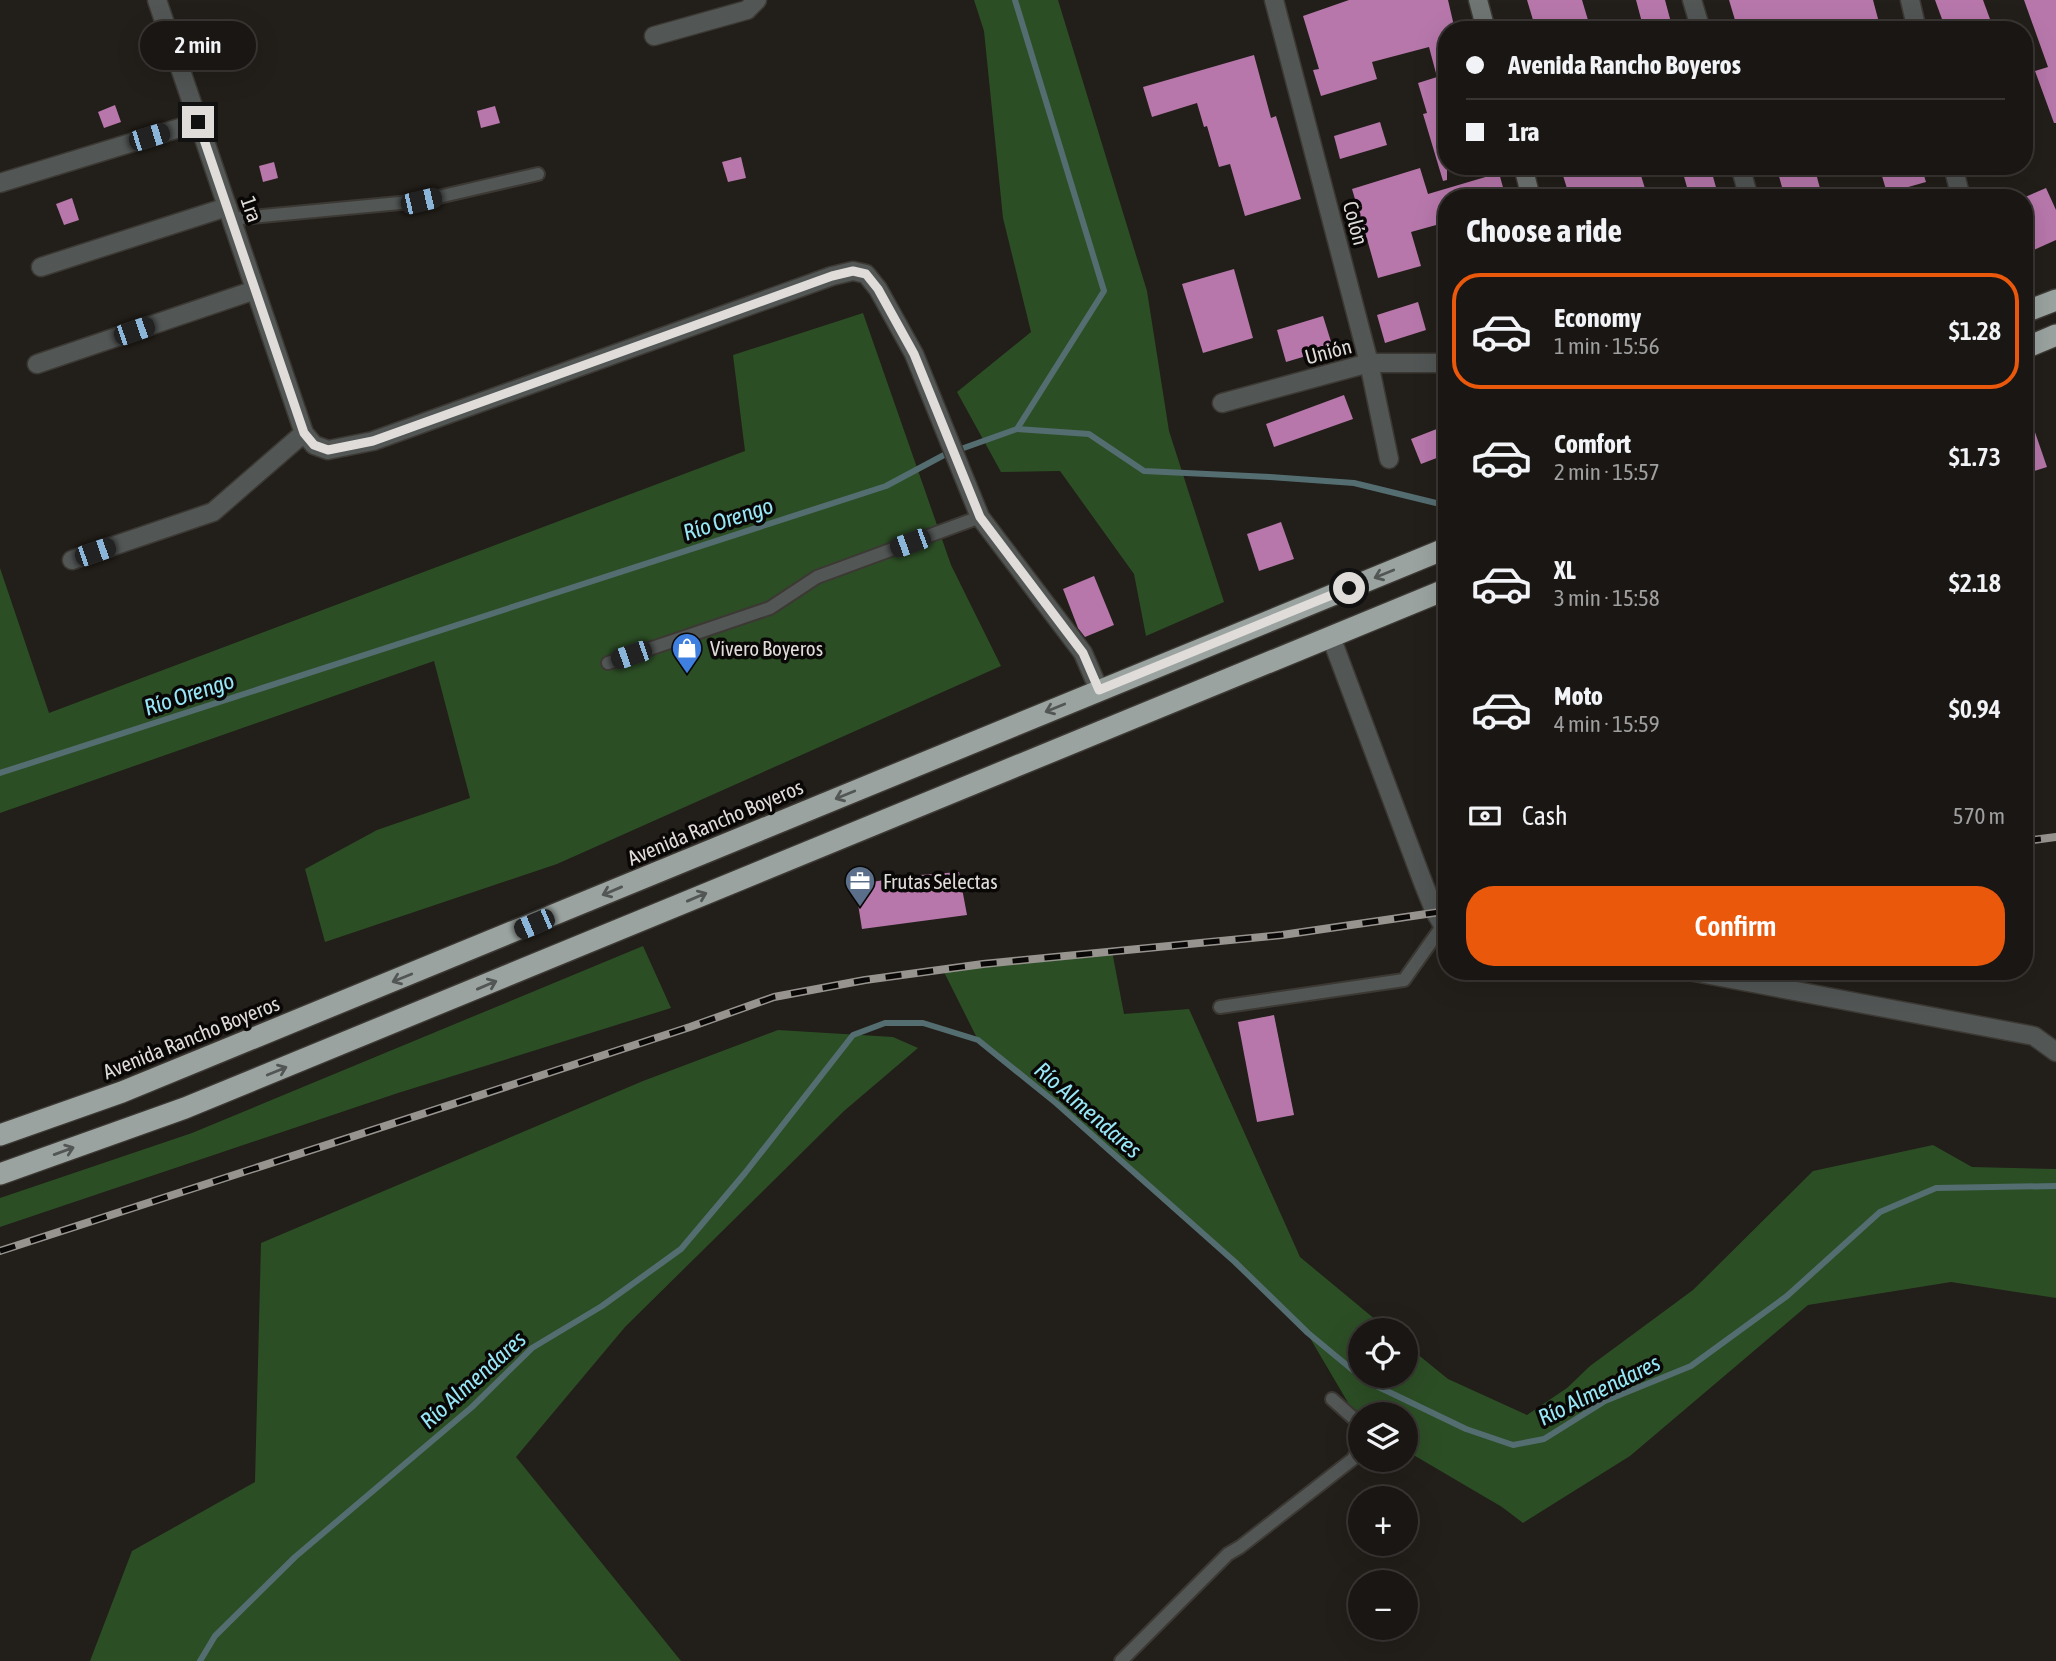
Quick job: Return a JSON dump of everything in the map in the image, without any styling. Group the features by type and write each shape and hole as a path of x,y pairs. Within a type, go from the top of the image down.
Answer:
{"highway":[{"path":"2033,310 2056,300"},
{"path":"2033,345 2056,335"},
{"name":"Avenida Rancho Boyeros","path":"0,1135 122,1093 1438,552"},
{"path":"0,1174 185,1108 1438,593"}],"street":[{"name":"1ra","path":"157,0 304,433"},
{"path":"654,36 747,10 757,0"},
{"name":"Colón","path":"1275,0 1369,363 1389,459"},
{"path":"1478,0 1484,21"},
{"path":"1692,0 1698,21"},
{"path":"1910,0 1915,21"},
{"path":"0,183 198,122"},
{"path":"41,267 229,213"},
{"path":"72,560 213,512 304,433 314,445 328,450 373,441 832,276 853,271 866,274 878,289 914,354 980,517 1083,653 1099,690"},
{"path":"37,364 255,289"},
{"name":"Unión","path":"1222,403 1369,363 1438,363"},
{"path":"1331,637 1438,916"},
{"path":"1737,980 2034,1036 2056,1052"}],"lane":[{"path":"229,213 421,201 538,174"},
{"path":"608,663 770,608 817,577 980,517"},
{"path":"1220,1006 1405,980 1438,935"},
{"path":"1332,1399 1348,1413"},
{"path":"1121,1661 1228,1554 1348,1463"}],"green space":[{"path":"974,0 1058,0 1147,291 1169,431 1224,602 1146,636 1134,574 1060,471 1001,472 957,392 1031,332 1003,218 984,31"},
{"path":"863,313 951,565 1001,666 557,864 325,942 305,869 377,830 470,798 434,661 0,813 0,568 49,713 745,451 733,355"},
{"path":"643,946 671,1008 398,1093 0,1227 0,1198 192,1133"},
{"path":"1112,951 1124,1014 1189,1009 1300,1257 1374,1318 1348,1318 1348,1388 1418,1388 1418,1355 1448,1379 1527,1415 1567,1388 1590,1366 1693,1290 1813,1171 1933,1145 1972,1167 2056,1169 2056,1298 1951,1282 1808,1305 1630,1456 1523,1523 1502,1507 1418,1458 1418,1402 1348,1403 1307,1333 1235,1262 1056,1103 978,1040 943,970"},
{"path":"778,1030 893,1037 918,1048 844,1111 625,1327 516,1457 681,1661 90,1661 132,1551 255,1482 261,1243 643,1081"}],"building":[{"path":"1349,0 1448,0 1453,21 1438,21 1438,164 1423,114 1427,113 1418,83 1437,77 1429,47 1372,62 1377,79 1321,96 1313,70 1319,69 1303,16"},
{"path":"1527,0 1582,0 1588,21 1533,21"},
{"path":"1636,0 1665,0 1671,21 1642,21"},
{"path":"1729,0 1873,0 1879,21 1735,21"},
{"path":"1935,0 1983,0 1991,21 1943,21"},
{"path":"2024,0 2056,0 2056,123 2035,71 2048,67"},
{"path":"1254,55 1271,118 1276,116 1301,199 1245,216 1230,164 1219,167 1197,103 1152,117 1143,87"},
{"path":"115,105 121,122 104,128 98,112"},
{"path":"495,106 500,123 481,128 477,111"},
{"path":"1380,122 1387,145 1340,159 1334,136"},
{"path":"741,157 746,178 728,182 722,162"},
{"path":"274,162 278,178 263,182 259,166"},
{"path":"1420,168 1428,194 1438,191 1438,224 1411,232 1421,266 1378,278 1367,239 1359,241 1354,225 1362,223 1352,189"},
{"path":"1492,175 1500,175 1503,189 1445,189"},
{"path":"1563,175 1641,175 1645,189 1567,189"},
{"path":"1684,175 1713,175 1716,189 1687,189"},
{"path":"1779,175 1816,175 1820,189 1783,189"},
{"path":"1882,175 1924,175 1926,182 1901,189 1886,189"},
{"path":"2046,188 2056,210 2056,240 2033,250 2033,194"},
{"path":"72,198 79,220 64,225 56,204"},
{"path":"1234,269 1253,338 1203,353 1182,284"},
{"path":"1418,302 1426,330 1385,343 1377,315"},
{"path":"1323,316 1333,348 1286,362 1277,330"},
{"path":"1344,395 1353,419 1274,447 1266,424"},
{"path":"2033,426 2047,467 2033,471"},
{"path":"1438,428 1438,457 1421,464 1411,439"},
{"path":"1281,522 1294,559 1259,571 1247,534"},
{"path":"1094,576 1114,625 1085,637 1078,628 1063,589"},
{"path":"959,872 967,915 862,929 855,885 907,876"},
{"path":"1274,1015 1294,1115 1257,1122 1238,1022"}],"waterway":[{"name":"Río Orengo","path":"0,773 886,486 944,455 1017,429 1104,291 1015,0"},
{"path":"1017,429 1089,434 1144,471 1354,483 1436,503"},
{"name":"Río Almendares","path":"200,1661 215,1636 295,1557 472,1407 532,1348 602,1306 681,1249 745,1173 853,1035 885,1023 923,1023 978,1040 1056,1103 1235,1262 1308,1333 1366,1381 1466,1429 1513,1445 1544,1439 1605,1401 1691,1366 1787,1296 1880,1212 1936,1188 2056,1186"}],"railway":[{"path":"2033,840 2056,837"},
{"path":"0,1251 690,1027 774,997 865,980 983,964 1282,935 1438,912"}],"place":[{"name":"Vivero Boyeros","path":"687,675"},
{"name":"Frutas Selectas","path":"860,908"}],"route":[{"path":"198,122 304,433 314,445 328,450 373,441 832,276 853,271 866,274 878,289 914,354 980,517 1083,653 1099,690 1349,588"}]}
